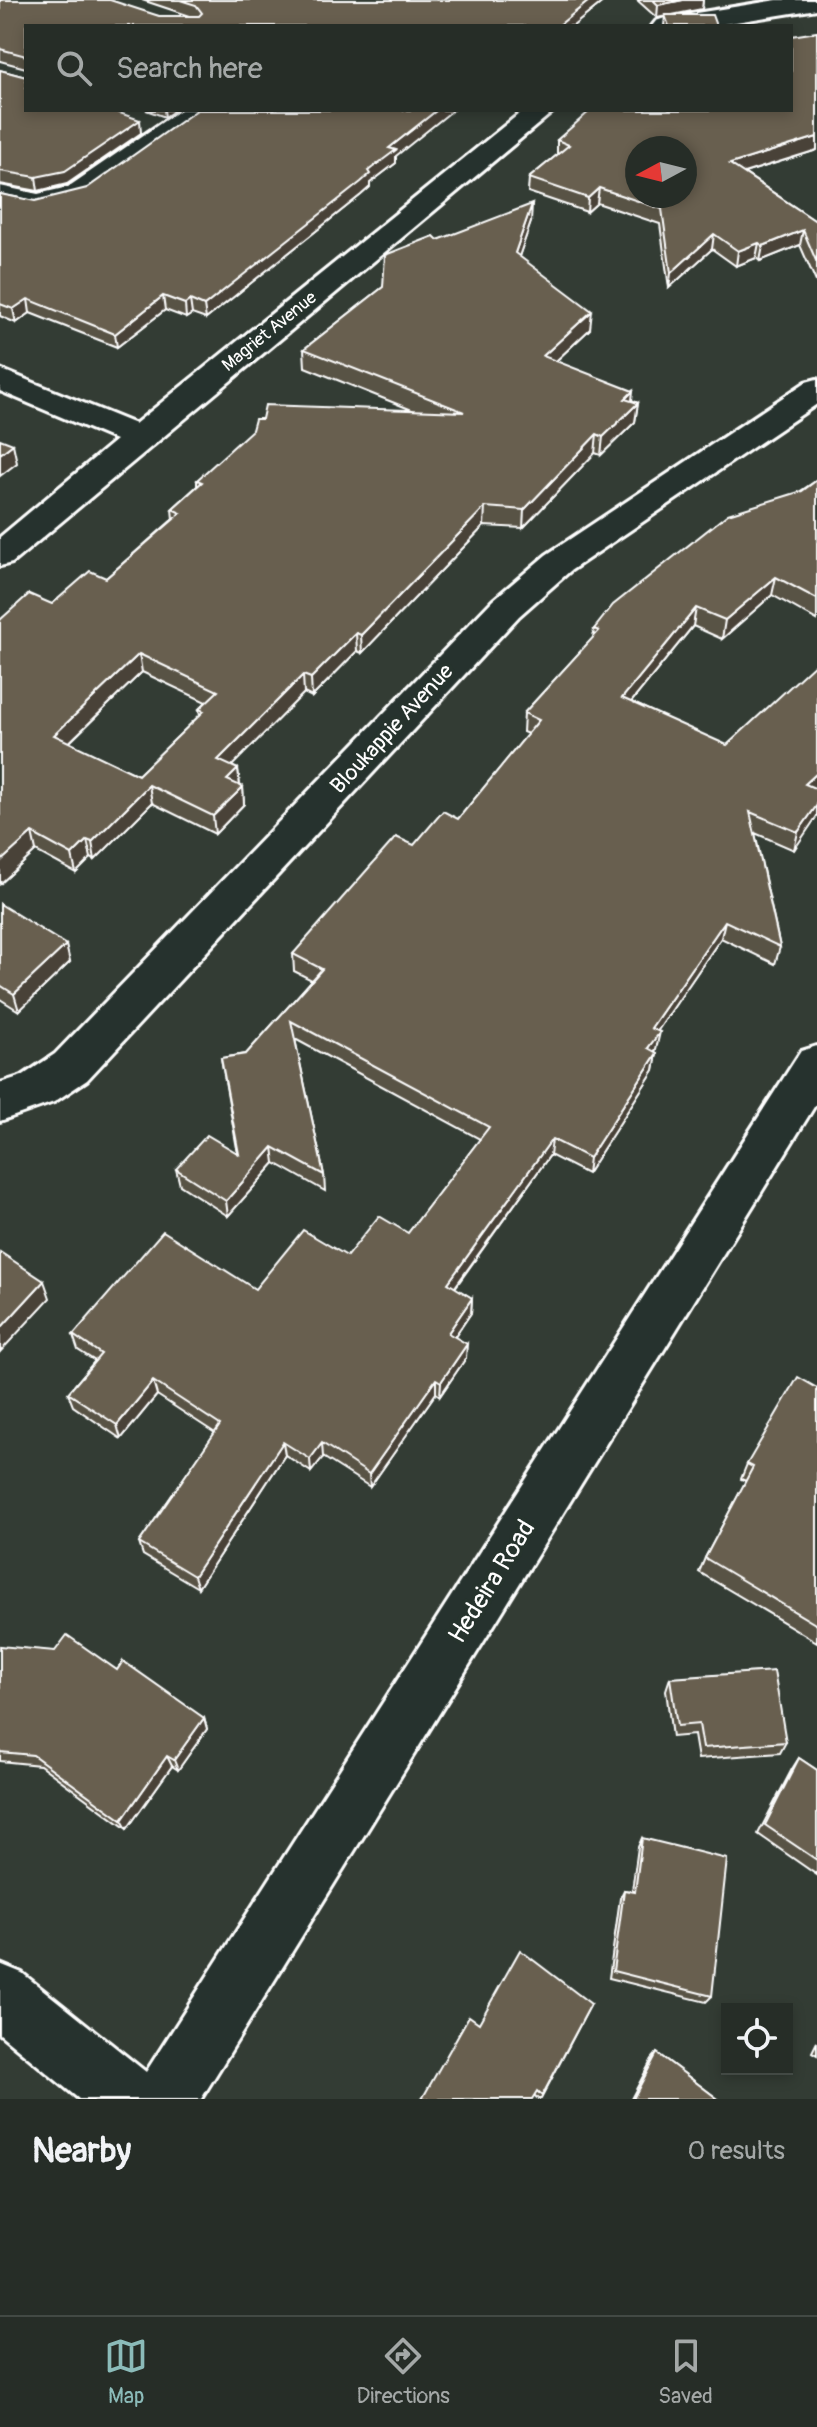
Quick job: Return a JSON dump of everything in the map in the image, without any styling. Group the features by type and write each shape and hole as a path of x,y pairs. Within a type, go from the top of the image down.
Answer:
{"street":[{"path":"677,24 817,1"},
{"path":"0,195 38,203 60,200 78,193 195,112"},
{"name":"Magriet Avenue","path":"0,555 539,112"},
{"path":"139,120 167,130"},
{"path":"0,379 139,438"},
{"name":"Bloukappie Avenue","path":"0,1102 30,1095 51,1084 71,1067 506,608 558,563 817,389"},
{"name":"Hedeira Road","path":"165,2099 817,1064"},
{"path":"0,1995 129,2099"}],"building":[{"path":"0,0 110,0 159,16 199,16 202,13 196,5 180,0 590,0 560,24 24,24 24,55 0,49"},
{"path":"653,0 683,0 658,5"},
{"path":"665,15 712,15 715,24 668,24"},
{"path":"817,32 817,137 730,164 817,222 817,263 803,230 763,246 759,243 738,251 714,234 671,273 662,209 659,208 697,208 697,136 625,136 625,197 599,188 588,198 529,178 569,145 557,140 589,112 793,112 793,36"},
{"path":"0,70 24,76 24,112 117,112 140,120 65,171 36,177 0,171"},
{"path":"194,112 434,112 389,148 396,150 368,171 370,174 361,182 204,306 190,300 185,304 163,296 115,334 28,299 13,309 0,304 0,194 35,201 87,188"},
{"path":"532,204 515,253 592,311 543,356 633,391 625,399 638,403 603,437 597,434 524,510 485,507 361,635 356,633 311,678 303,675 218,760 238,769 227,780 243,787 213,816 149,785 92,842 87,840 72,855 32,833 0,862 0,620 29,594 52,604 90,571 106,578 181,513 172,509 202,482 197,480 252,430 255,419 262,419 265,405 464,412 304,349 383,287 385,255 434,236 438,240","holes":["139,654 218,691 199,709 204,711 138,775 54,735"]},
{"path":"0,439 13,444 0,454"},
{"path":"817,480 817,599 776,577 725,620 696,608 622,698 727,745 817,662 817,773 805,784 817,789 817,805 798,832 750,812 780,947 725,921 651,1028 660,1032 648,1048 657,1053 589,1158 552,1139 448,1283 472,1298 448,1333 467,1344 441,1382 436,1379 369,1474 322,1443 310,1459 283,1442 194,1576 139,1543 220,1425 153,1381 117,1425 68,1393 101,1354 73,1335 163,1231 255,1289 303,1230 347,1256 379,1216 408,1233 489,1127 291,1021 324,1175 273,1147 226,1201 176,1169 207,1135 239,1154 221,1058 246,1054 322,969 293,954 396,837 414,845 443,811 458,819 539,720 524,713 599,631 594,629 613,605 728,514 802,491"},
{"path":"0,904 66,945 14,994 0,985"},
{"path":"0,1252 44,1281 0,1329"},
{"path":"798,1377 817,1388 817,1625 705,1558 753,1467 747,1464"},
{"path":"67,1635 117,1670 123,1661 204,1718 174,1760 167,1756 122,1820 33,1755 0,1752 0,1646 55,1651"},
{"path":"774,1671 786,1742 703,1748 699,1724 677,1726 670,1678"},
{"path":"799,1758 817,1770 817,1860 765,1825"},
{"path":"642,1838 727,1859 712,1996 613,1971 624,1890 635,1892"},
{"path":"520,1950 591,2004 542,2096 537,2091 532,2099 422,2099 469,2016 479,2023"},
{"path":"657,2053 718,2099 633,2099"}]}
